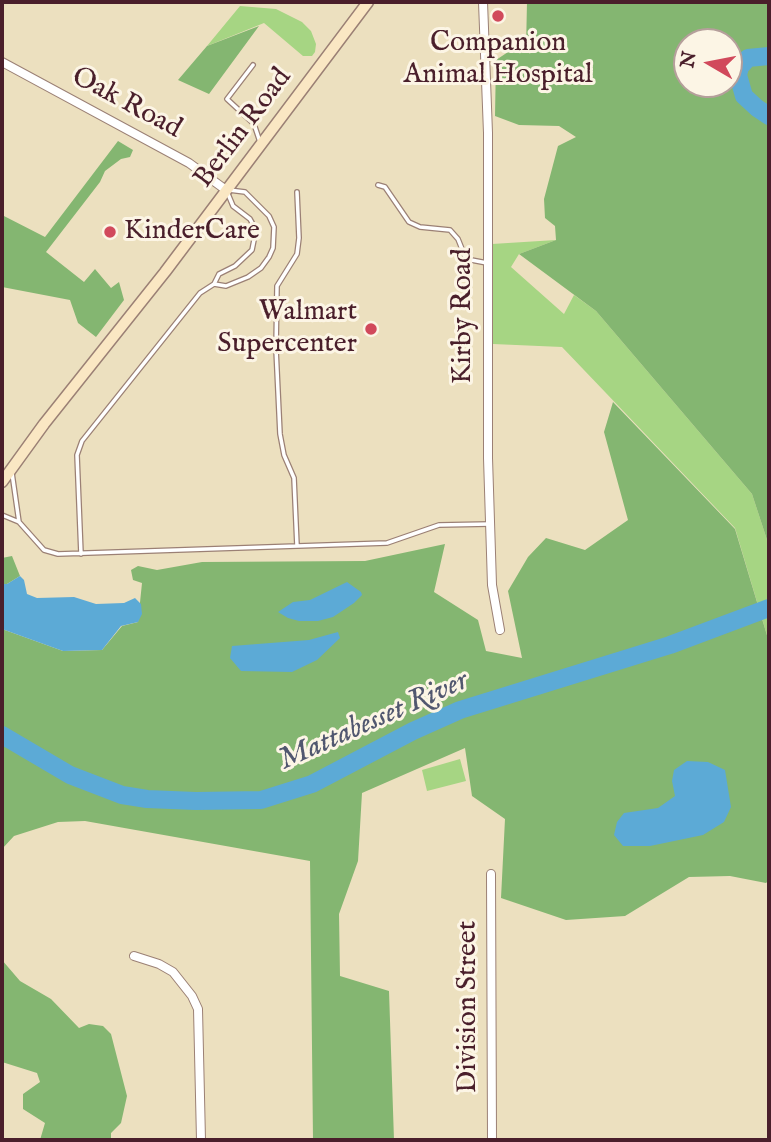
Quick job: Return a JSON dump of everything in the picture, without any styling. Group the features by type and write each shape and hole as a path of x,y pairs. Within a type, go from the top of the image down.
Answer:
{"main road":[{"name":"Berlin Road","path":"2,482 368,2"}],"street":[{"name":"Kirby Road","path":"483,2 488,133 486,403 492,585 500,630"},
{"name":"Oak Road","path":"2,62 189,163 226,190"},
{"name":"Division Street","path":"491,874 492,1140"},
{"path":"134,956 173,972 192,996 198,1009 201,1140"}],"lane":[{"path":"253,65 227,99 254,124 261,144"},
{"path":"378,185 385,187 409,222 420,227 450,230 458,239 466,259 486,263"},
{"path":"81,554 77,455 82,440 200,293 214,284 219,274 244,259 252,250 256,230 250,219 233,206 226,190 245,192 269,216 275,236 269,257 261,268 248,277 226,286 214,284"},
{"path":"297,192 297,254 282,275 278,286 276,349 280,434 284,455 294,478 297,547"},
{"path":"11,469 19,522"},
{"path":"2,515 19,522 44,550 58,554 387,543 439,525 490,524"}],"green space":[{"path":"527,2 769,2 769,546 752,494 596,311 519,254 556,240 555,226 545,218 544,199 558,146 576,137 559,126 519,125 495,116 496,60 514,48 526,49"},
{"path":"240,6 276,9 302,22 311,31 316,44 315,52 312,56 303,56 264,23 207,46"},
{"path":"259,26 209,94 178,80 207,46"},
{"path":"118,141 133,150 130,157 121,159 105,171 100,182 46,252 84,282 95,269 111,288 119,282 124,300 96,337 78,323 70,300 2,287 2,215 45,237"},
{"path":"556,240 519,254 511,267 564,314 574,295 596,311 752,494 769,546 769,642 735,528 562,347 493,344 492,244"},
{"path":"613,402 735,529 769,642 769,880 766,883 730,876 689,877 625,916 566,920 501,898 505,819 472,796 465,748 362,793 358,861 339,914 340,976 389,991 394,1140 313,1140 310,861 85,821 58,822 14,836 2,849 2,629 63,651 102,650 122,626 138,622 142,583 133,580 131,570 138,566 157,570 202,562 365,561 445,544 434,592 478,620 486,651 522,658 508,591 528,557 546,538 585,550 628,520 604,432"},
{"path":"12,556 20,576 2,584 2,558"},
{"path":"460,759 466,781 427,791 422,770"},
{"path":"2,960 20,981 51,999 79,1028 89,1024 103,1026 111,1034 127,1096 121,1123 111,1133 111,1140 40,1140 45,1123 23,1109 23,1094 40,1082 37,1073 2,1062"}],"water":[{"path":"20,576 24,580 27,594 37,598 74,597 96,604 124,603 135,598 141,604 142,614 138,622 121,626 102,650 63,651 2,629 2,584"},
{"path":"347,582 362,595 333,617 318,621 299,621 278,612 293,602 310,600"},
{"path":"338,632 340,638 317,660 292,672 241,671 230,658 232,646 309,640"},
{"path":"687,761 708,762 725,770 731,807 724,822 703,835 650,846 623,846 614,835 617,822 624,813 658,808 675,796 672,781 674,770"}],"waterway":[{"name":"Mattabesset River","path":"769,56 748,58 740,67 738,75 744,96 769,116"},
{"name":"Mattabesset River","path":"2,735 70,775 122,795 196,801 261,800 312,784 413,731 460,710 670,645 769,608"}],"place":[{"name":"Companion Animal Hospital","path":"498,16"},
{"name":"KinderCare","path":"110,232"},
{"name":"Walmart Supercenter","path":"371,329"}]}
